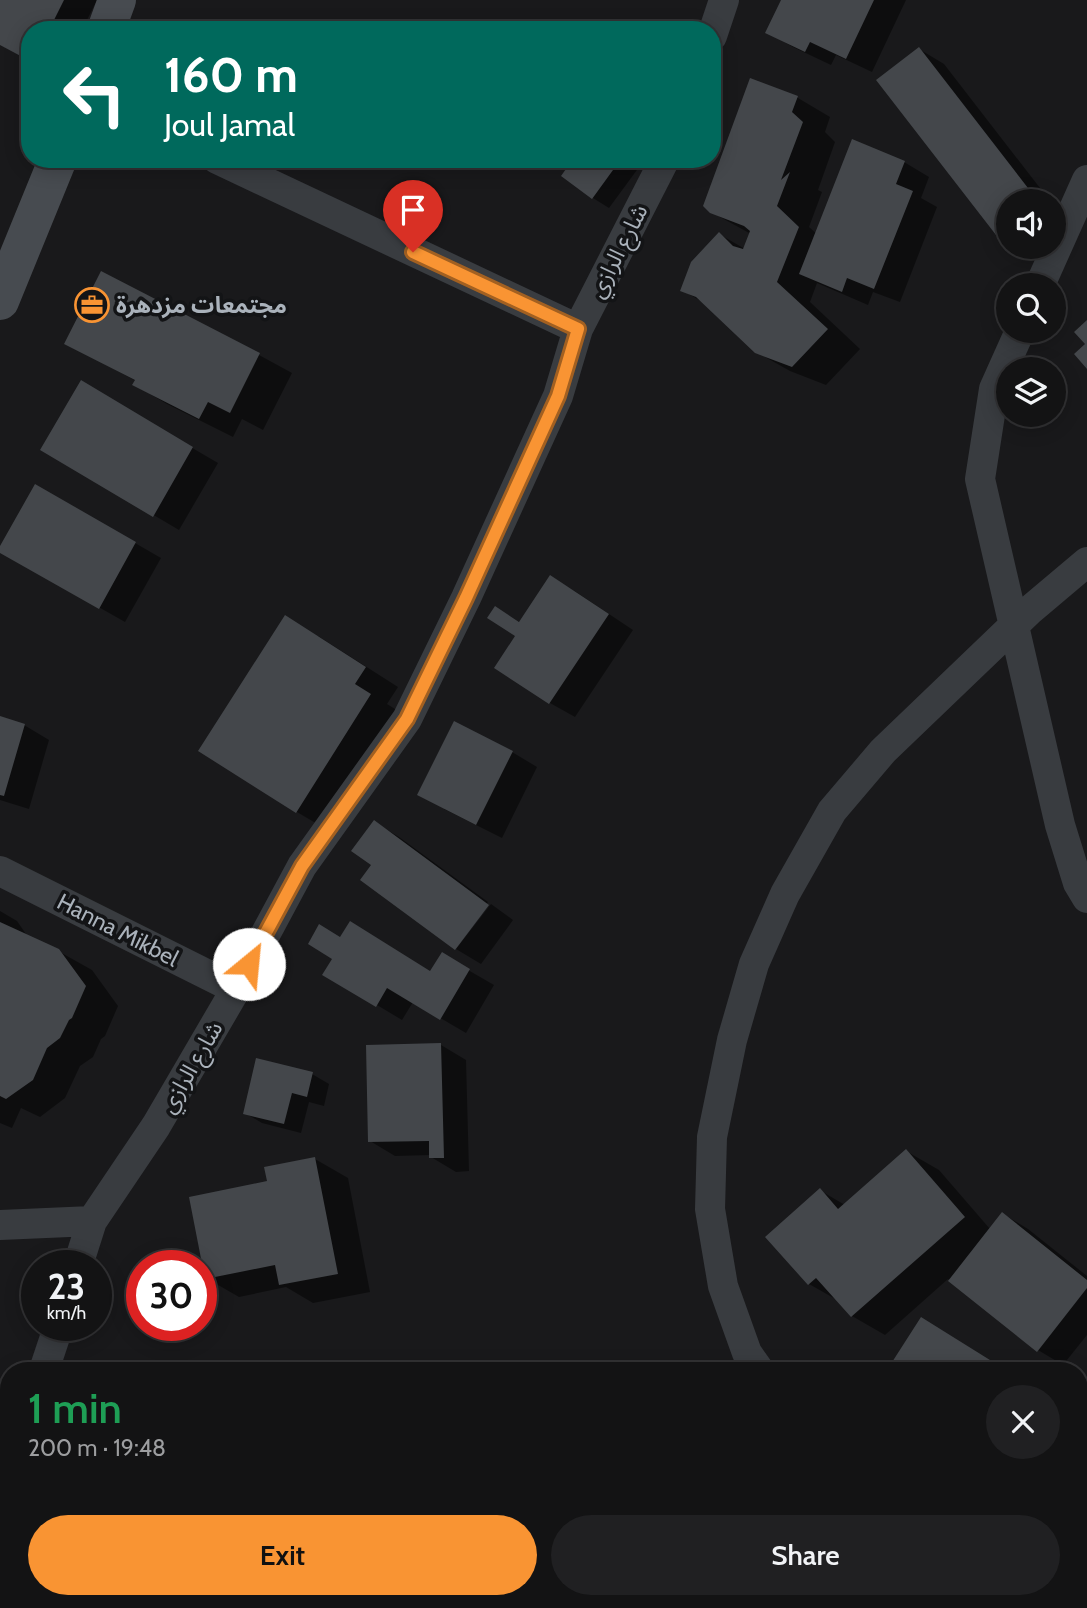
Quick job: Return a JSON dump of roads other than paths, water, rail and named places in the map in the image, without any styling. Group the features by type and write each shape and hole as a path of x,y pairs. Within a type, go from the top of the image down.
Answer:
{"main road":[{"path":"109,21 117,0"},
{"path":"0,301 54,168"}],"street":[{"path":"717,21 724,0"},
{"path":"236,168 578,329"},
{"name":"شارع الرازي","path":"83,1250 92,1221 156,1126 236,989 302,866 407,719 466,598 558,396 578,329 660,168"},
{"path":"1045,273 1087,180"},
{"path":"1015,343 994,389 981,479 1060,825 1078,883 1087,898"},
{"path":"754,1362 747,1353 723,1286 710,1209 712,1137 732,1041 754,964 785,894 832,811 883,751 1014,626 1087,562"},
{"name":"Hanna Mikbel","path":"0,871 236,989"},
{"path":"0,1225 92,1221"},
{"path":"47,1362 54,1341"}],"place":[{"name":"مجتمعات مزدهرة","path":"92,305"}]}
